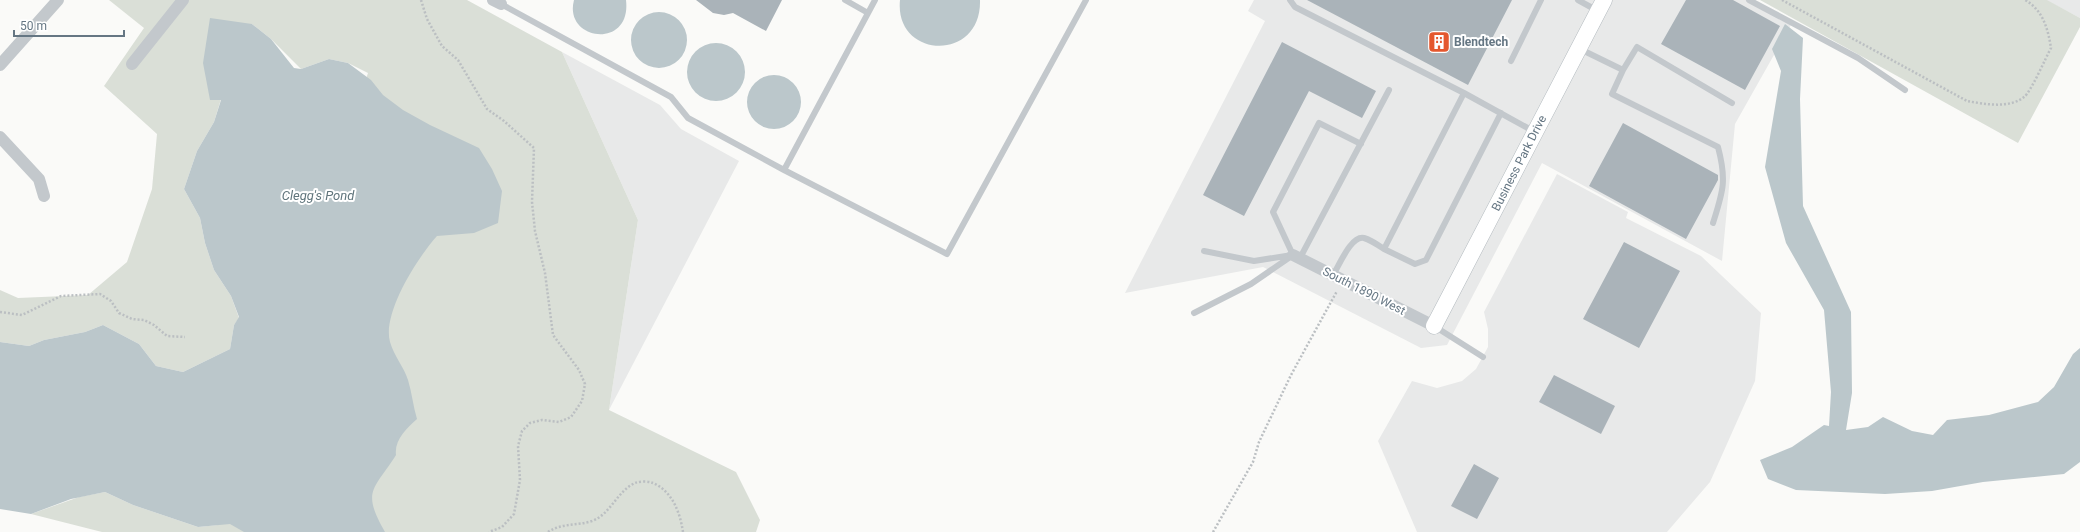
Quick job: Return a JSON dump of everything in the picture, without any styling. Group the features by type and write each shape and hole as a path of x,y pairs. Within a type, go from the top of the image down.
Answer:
{"street":[{"path":"0,65 58,0"},
{"path":"132,64 183,0"},
{"name":"Business Park Drive","path":"1434,326 1601,5"},
{"path":"0,137 39,179 44,196"},
{"name":"South 1890 West","path":"1296,257 1434,326"}],"lane":[{"path":"845,0 868,13"},
{"path":"784,170 875,0"},
{"path":"497,2 671,97 688,118 784,170 947,254 1086,0"},
{"path":"1290,0 1295,7 1464,93 1535,132"},
{"path":"1510,61 1541,0"},
{"path":"1578,0 1601,5"},
{"path":"1749,0 1858,58 1905,90"},
{"path":"1713,223 1723,193 1724,169 1718,147 1612,94 1623,70 1637,47 1732,103"},
{"path":"1578,49 1623,70"},
{"path":"1194,313 1251,284 1296,257 1361,144 1389,90"},
{"path":"1384,249 1464,93"},
{"path":"1338,278 1352,243 1358,238 1364,238 1415,264 1426,260 1501,113"},
{"path":"1296,257 1273,212 1319,123 1361,144"},
{"path":"1204,251 1254,261 1296,257"},
{"path":"1434,326 1483,357"}],"path":[{"path":"421,0 427,19 442,46 458,60 486,109 504,121 534,148 532,202 535,231 545,273 553,335 579,370 585,384 582,401 571,417 559,422 542,420 530,423 522,431 518,446 520,480 514,514 502,527 489,532"},
{"path":"1782,0 1967,100 1986,104 2010,104 2025,97 2051,48 2042,17 2033,4 2025,0"},
{"path":"1213,532 1253,462 1259,442 1338,278"},
{"path":"0,312 22,315 61,296 100,294 111,301 119,313 132,319 144,320 154,325 167,336 185,337"},
{"path":"548,532 555,527 592,521 606,513 623,493 635,483 648,482 662,487 672,496 683,532"}],"shaded area":[{"path":"109,0 467,0 562,52 638,220 609,410 736,472 760,520 756,532 102,532 31,514 79,497 105,492 133,505 198,527 218,525 368,73 348,63 329,59 301,69 271,39 252,24 221,99 214,122 197,151 184,189 200,218 205,243 214,270 231,296 239,318 234,325 230,349 183,372 156,366 139,344 103,325 85,332 44,340 29,346 0,342 0,290 18,298 88,295 127,262 152,189 157,134 104,86 144,28"},
{"path":"1254,0 1749,0 1792,23 1735,124 1722,261 1542,163 1447,345 1421,348 1263,267 1125,293 1265,21 1248,11"},
{"path":"1760,0 2047,0 2080,18 2080,27 2018,143"},
{"path":"2046,0 2080,0 2080,18"},
{"path":"562,52 660,105 681,129 739,161 609,410 638,220"},
{"path":"1557,174 1628,212 1626,218 1701,256 1761,313 1755,381 1710,482 1667,532 1417,532 1378,441 1412,381 1437,388 1462,381 1476,369 1488,347 1488,329 1484,312"}],"water":[{"path":"574,0 626,0 625,16 619,27 609,33 598,34 587,31 578,24 573,14"},
{"path":"900,0 980,0 977,21 968,35 954,43 938,46 923,43 910,34 902,20"},
{"path":"659,12 670,14 679,20 685,29 687,40 685,51 679,60 670,66 659,68 648,66 639,60 633,51 631,40 633,29 639,20 648,14"},
{"name":"Clegg's Pond","path":"210,18 252,24 271,39 294,68 301,69 329,59 348,63 371,80 383,95 403,110 430,125 479,148 492,169 502,191 498,223 474,233 437,236 429,245 412,271 396,301 391,316 389,330 390,342 408,380 417,419 405,430 399,439 396,455 373,491 372,498 374,507 385,532 244,532 230,524 198,527 133,505 105,492 71,499 31,514 0,509 0,342 29,346 44,340 85,332 103,325 139,344 156,366 183,372 230,349 234,325 239,317 231,296 214,270 205,243 200,218 184,189 197,151 214,122 221,100 210,100 203,63"},
{"path":"1785,24 1803,38 1800,99 1803,206 1851,312 1852,393 1846,430 1868,427 1883,417 1912,431 1933,435 1947,420 1989,415 2038,402 2054,387 2073,354 2080,348 2080,462 2064,474 1983,482 1932,491 1885,494 1796,490 1768,479 1760,460 1792,447 1824,425 1829,426 1831,392 1824,310 1786,243 1765,167 1781,71 1772,49"},
{"path":"710,43 722,43 737,51 745,66 745,78 737,93 722,101 710,101 695,93 687,78 687,66 695,51"},
{"path":"774,75 784,77 793,83 799,92 801,102 799,112 793,121 784,127 774,129 764,127 755,121 749,112 747,102 749,92 755,83 764,77"}],"building":[{"path":"696,0 782,0 766,31 733,13 724,15 713,13"},
{"name":"Blendtech","path":"1307,0 1512,0 1468,85"},
{"path":"1686,0 1733,0 1780,26 1745,90 1661,44"},
{"path":"1282,42 1376,91 1362,118 1309,91 1244,216 1203,195"},
{"path":"1623,123 1718,175 1718,180 1686,239 1589,186"},
{"path":"1624,242 1680,271 1639,348 1583,319"},
{"path":"1554,375 1615,406 1601,434 1539,402"},
{"path":"1474,464 1499,478 1477,519 1451,506"}],"place":[{"name":"Blendtech","path":"1439,42"}]}
